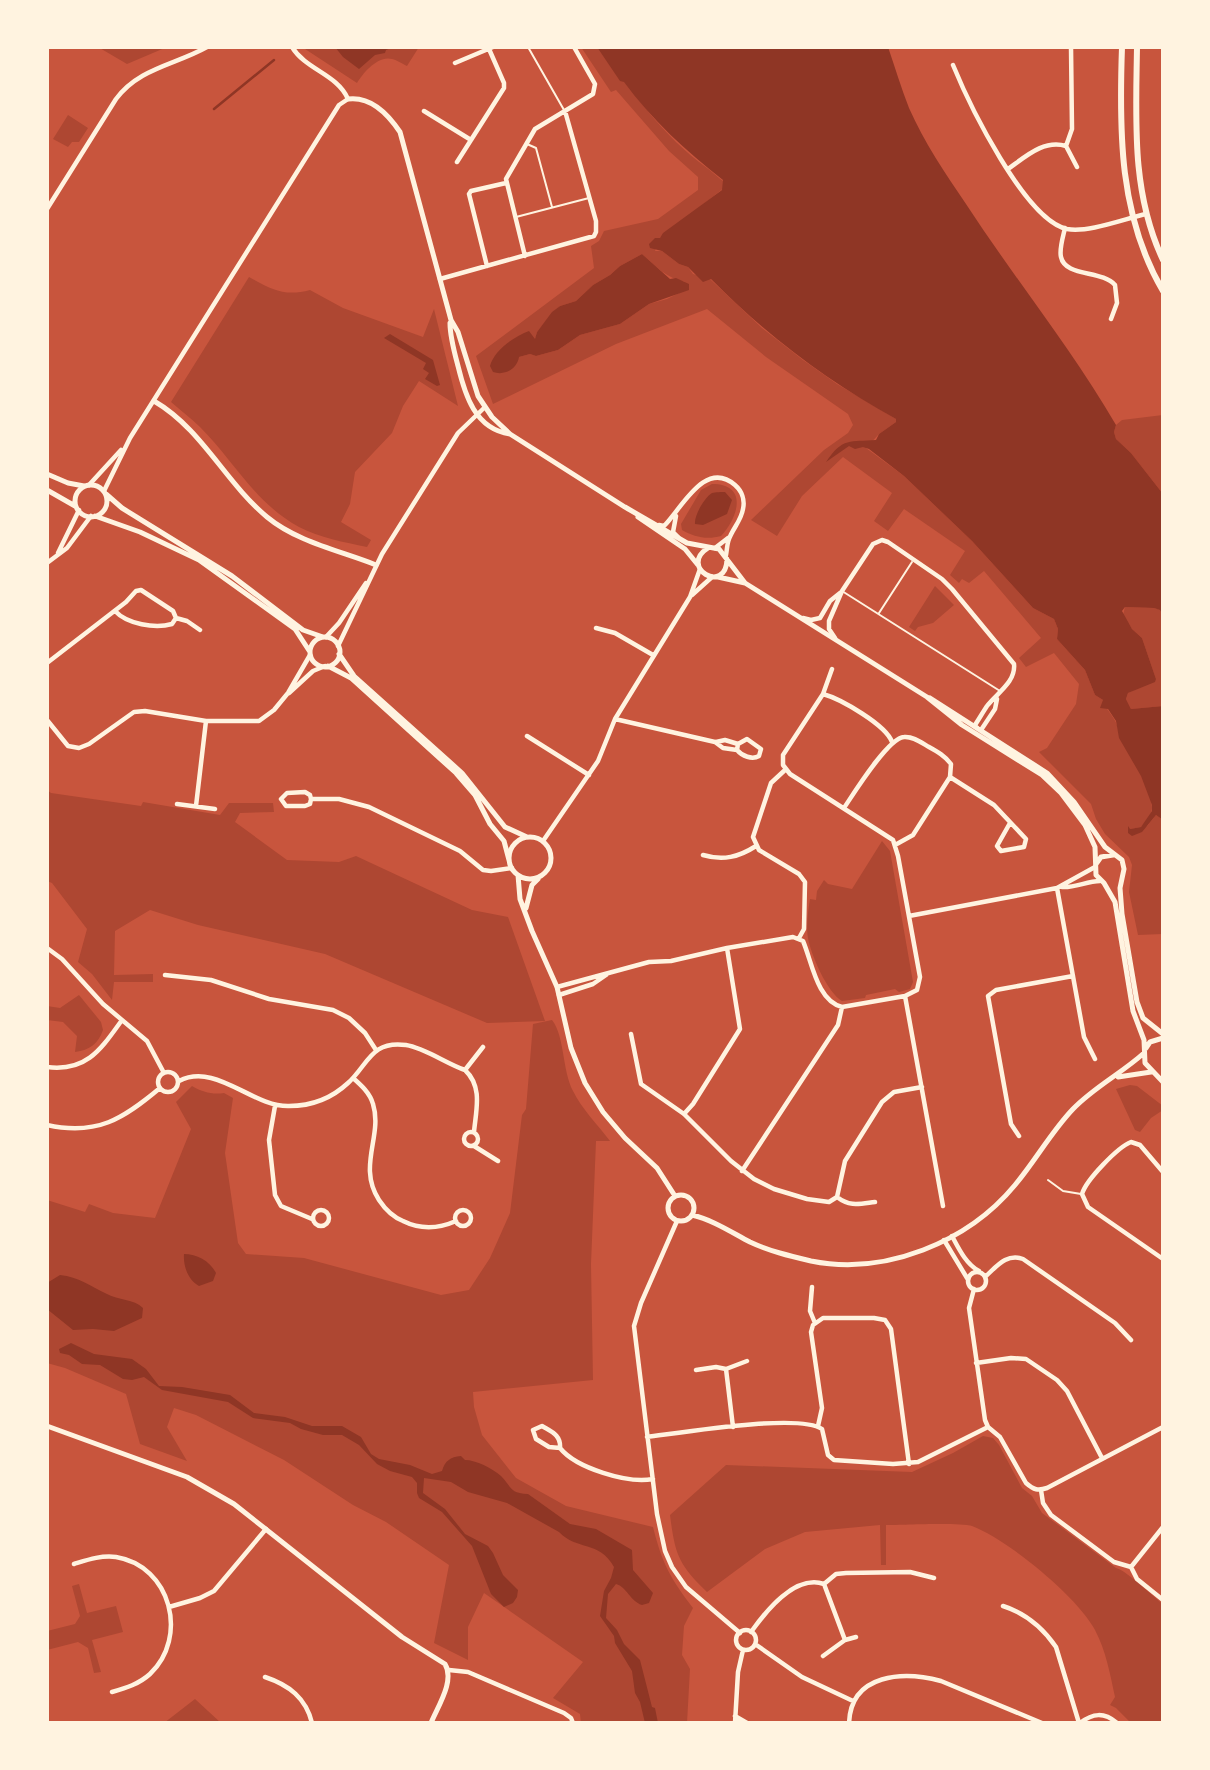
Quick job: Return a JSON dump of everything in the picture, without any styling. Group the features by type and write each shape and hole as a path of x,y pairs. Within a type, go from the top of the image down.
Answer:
{"main road":[{"path":"1122,47 1122,154 1126,190 1143,251 1163,292"},
{"path":"1137,47 1137,160 1146,214 1163,260"}],"street":[{"path":"47,209 113,103 127,86 146,72 206,47"},
{"path":"292,47 305,63 339,84 348,99"},
{"path":"525,256 506,176 535,129 593,94 596,89 574,47"},
{"path":"1071,47 1072,129 1066,146 1077,167"},
{"path":"455,64 491,48 504,83 504,88 457,162"},
{"path":"953,65 976,116 1008,169 1044,217 1065,228 1082,229 1146,214"},
{"path":"47,563 67,548 93,516 105,507 105,493 124,447 339,105 348,99 361,99 371,103 386,115 400,132 440,279 460,376 469,403 476,415 501,433 510,434"},
{"path":"424,111 471,140"},
{"path":"440,279 594,236 597,227 565,111"},
{"path":"1008,169 1041,147 1057,144 1066,146"},
{"path":"487,266 469,194 471,191 506,183"},
{"path":"1065,228 1060,255 1065,265 1108,278 1115,285 1117,303 1111,319"},
{"path":"450,320 457,332 472,382 484,408 510,434 685,550 705,575 746,583"},
{"path":"153,401 177,417 198,436 241,492 268,519 298,536 376,565"},
{"path":"338,646 376,565 458,433 484,408"},
{"path":"55,557 67,538 78,509 76,498 124,447"},
{"path":"47,474 68,483 97,486 122,508 232,576 303,630 333,639 339,654 336,662 313,671 288,693 274,710 259,721 206,721 134,712 89,744 79,748 68,746 47,720"},
{"path":"658,525 664,526 704,481 717,478 731,482 741,492 743,510 729,538 726,568 690,597"},
{"path":"47,490 93,516 140,532 199,560 295,629 316,663 351,678 456,772 475,795 489,824 504,841 512,868 518,875 528,879 540,877"},
{"path":"625,508 699,547 713,547 726,557 746,583 1046,773 1074,802 1101,843 1122,860 1124,874 1121,901 1137,1002 1143,1018 1163,1036 1150,1042 1144,1052 1112,1079 1087,1095 1070,1112 1002,1199 973,1223 944,1240 892,1259 855,1264 823,1263 770,1250 692,1215"},
{"path":"678,512 673,532 678,537"},
{"path":"543,841 598,761 615,719 690,597 699,567 699,556 729,538"},
{"path":"838,641 830,633 828,623 842,591 870,547 878,541 886,541 955,591 1012,661 1014,671 997,698 988,705 976,728"},
{"path":"288,693 310,653 312,643 340,623 359,591 371,577"},
{"path":"47,663 136,591 141,590 173,611 176,618"},
{"path":"799,616 811,620 820,618 830,601 842,591"},
{"path":"114,611 125,620 153,624 169,625 176,618"},
{"path":"176,618 187,621 200,630"},
{"path":"596,628 615,633 653,655"},
{"path":"339,654 355,676 462,773 505,827 543,841 552,860 545,873 532,886 526,900 526,911"},
{"path":"556,987 649,962 671,961 788,937 803,942 820,986 830,1001 842,1007 905,996 917,990 920,984 895,845 888,836 785,770 783,755 823,694 832,669"},
{"path":"823,694 835,698 882,728 892,742"},
{"path":"615,719 715,742 723,748 737,750 751,758 757,758 761,753 759,747 747,740 738,744 725,740 715,742"},
{"path":"196,806 206,721"},
{"path":"976,728 1042,775 1077,812 1093,840 1095,865 1115,902 1132,1003 1142,1032 1145,1063 1163,1082"},
{"path":"527,736 589,775"},
{"path":"844,808 867,772 892,742 902,737 913,738 945,757 951,764 950,777 913,835 895,845"},
{"path":"737,750 738,744"},
{"path":"785,770 771,783 754,832 756,846 799,874 805,882 804,929 799,939"},
{"path":"950,777 990,803 1010,822 1026,839 1027,845 1021,849 1001,851 997,845 1010,822"},
{"path":"287,793 307,793 311,799 310,803 304,806 286,806 281,800 287,793"},
{"path":"311,799 339,799 369,807 460,851 483,870 491,872 512,868"},
{"path":"177,804 215,809"},
{"path":"509,860 515,843 527,837"},
{"path":"703,855 718,858 738,856 756,846"},
{"path":"1059,887 1095,865 1105,855 1114,855"},
{"path":"909,916 1059,887 1070,888 1085,882 1114,883 1124,874"},
{"path":"518,875 520,899 559,995 578,1067 593,1098 625,1138 657,1168 675,1196"},
{"path":"1059,887 1086,1044 1095,1059"},
{"path":"47,948 62,959 103,1003 147,1041 164,1073"},
{"path":"684,1114 740,1029 727,948"},
{"path":"165,975 211,980 269,999 334,1010 349,1018 365,1033 376,1050"},
{"path":"559,995 593,984 607,975"},
{"path":"1018,1136 1011,1124 988,996 996,990 1073,976"},
{"path":"905,996 943,1206"},
{"path":"742,1171 838,1025 842,1007"},
{"path":"47,1067 63,1068 86,1062 122,1020"},
{"path":"631,1034 641,1084 684,1114 742,1171 774,1189 807,1199 829,1202 837,1197 845,1161 882,1102 894,1092 922,1087"},
{"path":"178,1081 188,1077 213,1079 264,1102 298,1106 316,1102 338,1091 353,1078 376,1050 405,1045 465,1070 476,1085 474,1132 478,1140 474,1146"},
{"path":"465,1070 483,1047"},
{"path":"164,1073 174,1073 178,1081 177,1088 172,1092 165,1092 160,1088 158,1079 164,1073"},
{"path":"1112,1079 1153,1073 1163,1075"},
{"path":"353,1078 369,1095 373,1104 374,1124 369,1173 372,1186 384,1206 402,1221 423,1228 435,1228 456,1221"},
{"path":"47,1125 75,1129 102,1125 121,1118 160,1088"},
{"path":"275,1105 269,1140 275,1195 281,1206 312,1219"},
{"path":"474,1132 466,1133 463,1139 467,1145 474,1146 498,1161"},
{"path":"1163,1172 1140,1145 1131,1142 1122,1146 1086,1185 1082,1194 1088,1207 1163,1259"},
{"path":"683,1195 690,1199 694,1206 692,1215 686,1220 677,1221 668,1211 668,1202 675,1196 683,1195"},
{"path":"837,1197 853,1206 875,1202"},
{"path":"677,1221 641,1303 634,1326 662,1542 672,1567 686,1587 740,1633"},
{"path":"944,1240 966,1274 968,1283 974,1289 985,1287 986,1276 967,1260 952,1236"},
{"path":"986,1276 1011,1257 1023,1259 1115,1323 1130,1340"},
{"path":"968,1283 971,1274 980,1271"},
{"path":"812,1287 810,1311 815,1323"},
{"path":"974,1289 969,1308 988,1427 1000,1437 1032,1489 1041,1490 1163,1427"},
{"path":"909,1464 888,1324 885,1320 874,1318 824,1318 815,1323 811,1332 822,1408 818,1426 825,1436 828,1455 834,1460 909,1464 928,1459 988,1427"},
{"path":"976,1363 1012,1358 1026,1359 1056,1380 1067,1391 1102,1458"},
{"path":"696,1370 716,1367 726,1369 747,1361"},
{"path":"726,1369 733,1427"},
{"path":"647,1437 768,1423 818,1426"},
{"path":"47,1426 187,1477 234,1504 402,1637 445,1664 449,1670 448,1681 431,1723"},
{"path":"560,1448 560,1441 554,1433 542,1426 533,1430 536,1438 549,1447 560,1448 572,1460 583,1465 636,1482 653,1479"},
{"path":"1041,1490 1043,1503 1051,1515 1114,1562 1131,1567 1137,1579 1163,1600"},
{"path":"1131,1567 1163,1527"},
{"path":"169,1607 214,1591 266,1529"},
{"path":"74,1564 104,1557 128,1561 152,1575 160,1585 169,1607 171,1637 162,1660 143,1679 112,1692"},
{"path":"824,1584 836,1574 846,1573 910,1572 934,1578"},
{"path":"751,1632 785,1595 808,1582 816,1581 824,1584 845,1640"},
{"path":"1003,1606 1025,1615 1056,1647 1079,1723 1087,1717 1100,1714 1117,1723"},
{"path":"745,1630 755,1637 755,1644 752,1648 743,1650 737,1644 740,1633 745,1630"},
{"path":"823,1656 845,1640 856,1637"},
{"path":"755,1644 802,1677 853,1702"},
{"path":"735,1723 738,1672 743,1650"},
{"path":"449,1670 468,1672 564,1713 573,1723"},
{"path":"849,1723 853,1702 866,1687 900,1675 928,1677 981,1696 1042,1723"},
{"path":"265,1677 279,1681 293,1690 304,1702 312,1723"},
{"path":"735,1716 747,1723"}],"lane":[{"path":"528,47 565,111"},
{"path":"526,143 536,148 552,207"},
{"path":"515,217 590,198"},
{"path":"878,614 913,559"},
{"path":"842,591 1001,691"},
{"path":"1048,1180 1063,1191 1082,1194"}],"shaded area":[{"path":"98,47 167,47 127,64"},
{"path":"302,47 419,47 407,66 392,59 381,60 367,70 357,83"},
{"path":"335,47 394,47 375,55 359,69"},
{"path":"581,47 602,47 636,97 662,128 691,155 729,184 660,238 655,251 662,251 679,264 688,267 693,274 710,279 762,328 803,360 896,419 896,422 866,448 904,476 972,541 1033,608 1054,619 1058,629 1057,639 1085,670 1095,695 1103,700 1148,791 1152,808 1150,816 1141,827 1130,829 1128,833 1135,834 1156,815 1163,820 1163,934 1138,935 1129,892 1132,865 1129,857 1105,834 1091,804 1039,752 1047,748 1076,704 1079,684 1054,653 1026,667 1019,658 1041,638 984,571 969,583 962,579 959,583 950,575 965,551 904,509 888,531 874,521 892,493 843,457 802,496 777,536 751,520 824,450 848,433 853,425 848,414 766,357 707,309 616,344 493,404 476,356 594,268 591,246 599,241 604,231 658,219 698,190 698,177 669,151 616,90 611,92","holes":["642,254 667,275 685,282 685,290 649,304 620,324 580,335 558,350 519,357 518,339 535,340 537,332 560,306 576,301 593,285"]},
{"path":"597,47 888,47 909,108 935,157 1099,396 1116,425 1116,439 1131,453 1163,494 1163,615 1160,610 1154,608 1125,607 1122,611 1132,629 1142,638 1156,679 1155,682 1128,693 1126,699 1131,709 1163,706 1163,820 1156,815 1142,832 1132,836 1128,833 1128,826 1130,829 1141,827 1152,811 1152,805 1141,776 1119,738 1116,721 1108,709 1100,708 1103,700 1095,695 1085,670 1057,639 1058,629 1054,619 1033,608 972,541 904,476 869,449 849,446 826,462 837,448 848,442 876,440 896,419 798,356 753,319 711,279 703,282 688,267 679,264 662,251 650,248 649,244 655,238 660,238 663,233 722,190 723,180 658,122 624,82 620,81"},
{"path":"68,115 88,128 79,142 72,142 68,147 53,139"},
{"path":"642,254 670,279 676,278 689,284 689,290 649,304 620,324 580,335 558,350 519,357 516,365 506,372 493,372 490,366 492,360 506,344 529,331 535,339 552,312 560,306 576,301 593,285"},
{"path":"249,277 278,291 293,293 310,290 343,308 423,337 434,309 458,406 419,381 403,406 392,433 355,472 350,504 341,522 371,540 367,547 315,534 284,517 257,494 200,427 171,402"},
{"path":"390,334 433,360 440,385 425,379 429,373 423,369 426,363 384,338"},
{"path":"1163,415 1163,494 1131,453 1116,439 1114,432 1116,425 1122,420"},
{"path":"712,484 724,485 736,496 735,512 727,529 721,536 711,538 682,530 681,524 701,490"},
{"path":"725,492 732,500 727,514 703,525 695,524 698,512 709,495"},
{"path":"935,586 954,605 933,623 918,627 915,631 909,627"},
{"path":"1125,607 1154,608 1161,610 1163,615 1163,706 1131,709 1126,699 1128,693 1156,679 1142,638 1123,615"},
{"path":"47,790 51,793 141,806 143,802 220,815 229,803 273,803 274,812 240,813 235,822 287,860 339,862 356,856 472,910 508,917 545,1021 487,1023 325,954 198,925 150,910 115,931 114,975 153,974 153,982 114,982 112,1000 92,974 78,962 87,929 52,883 47,881"},
{"path":"882,841 890,851 913,982 910,989 899,992 895,989 866,995 865,998 842,1001 825,982 810,945 807,929 810,899 816,900 817,891 824,880 828,884 852,889"},
{"path":"79,995 101,1022 103,1030 93,1045 75,1052 77,1036 63,1022 47,1020 47,1006 60,1008"},
{"path":"552,1020 559,1035 569,1083 585,1110 610,1141 596,1141 591,1264 593,1380 473,1392 474,1407 482,1435 516,1478 566,1506 653,1527 668,1570 693,1608 684,1626 682,1655 690,1669 687,1723 581,1723 580,1714 553,1698 583,1662 484,1593 468,1627 468,1660 434,1643 449,1565 386,1522 353,1505 284,1460 196,1415 174,1408 167,1427 187,1461 140,1444 126,1394 47,1363 47,1200 85,1212 89,1204 113,1213 155,1218 191,1129 176,1102 192,1086 216,1094 224,1093 233,1098 225,1153 238,1243 246,1254 304,1258 441,1295 469,1290 490,1258 510,1213 522,1115 526,1109 533,1024"},
{"path":"1137,1086 1163,1106 1163,1110 1151,1118 1140,1132 1135,1130 1116,1089"},
{"path":"184,1254 207,1262 216,1273 213,1281 199,1286 195,1283 187,1272"},
{"path":"60,1275 135,1303 143,1308 142,1318 114,1331 73,1330 47,1309 47,1283"},
{"path":"71,1343 94,1354 132,1359 146,1369 159,1386 230,1395 254,1413 285,1417 312,1426 342,1426 361,1437 371,1454 379,1459 410,1465 432,1474 442,1471 446,1462 461,1456 493,1470 514,1491 528,1494 570,1524 596,1529 632,1550 633,1570 653,1593 649,1603 642,1605 616,1584 608,1594 606,1618 617,1630 624,1644 640,1660 658,1723 645,1723 635,1693 632,1671 600,1616 604,1591 614,1567 602,1553 573,1542 507,1503 468,1492 451,1482 424,1478 423,1493 445,1509 465,1534 488,1546 503,1575 518,1590 513,1603 504,1607 491,1594 472,1546 442,1512 419,1498 417,1483 412,1477 377,1464 359,1445 342,1435 323,1435 290,1423 253,1418 228,1402 162,1390 144,1377 123,1379 100,1365 82,1364 69,1355 60,1353 59,1349"},
{"path":"983,1436 993,1438 999,1445 1022,1488 1032,1496 1042,1513 1126,1573 1163,1604 1163,1723 1131,1723 1110,1705 1115,1697 1107,1663 1099,1638 1086,1617 1040,1570 1004,1543 972,1526 886,1525 886,1565 881,1565 880,1525 805,1532 765,1549 707,1592 684,1566 676,1549 670,1515 726,1465 912,1472"},
{"path":"79,1584 87,1613 116,1606 123,1632 92,1640 101,1672 94,1673 88,1648 78,1642 47,1650 47,1631 75,1624 80,1616 72,1586"},
{"path":"195,1699 221,1723 164,1723"}],"waterway":[{"path":"214,109 274,60"}]}
